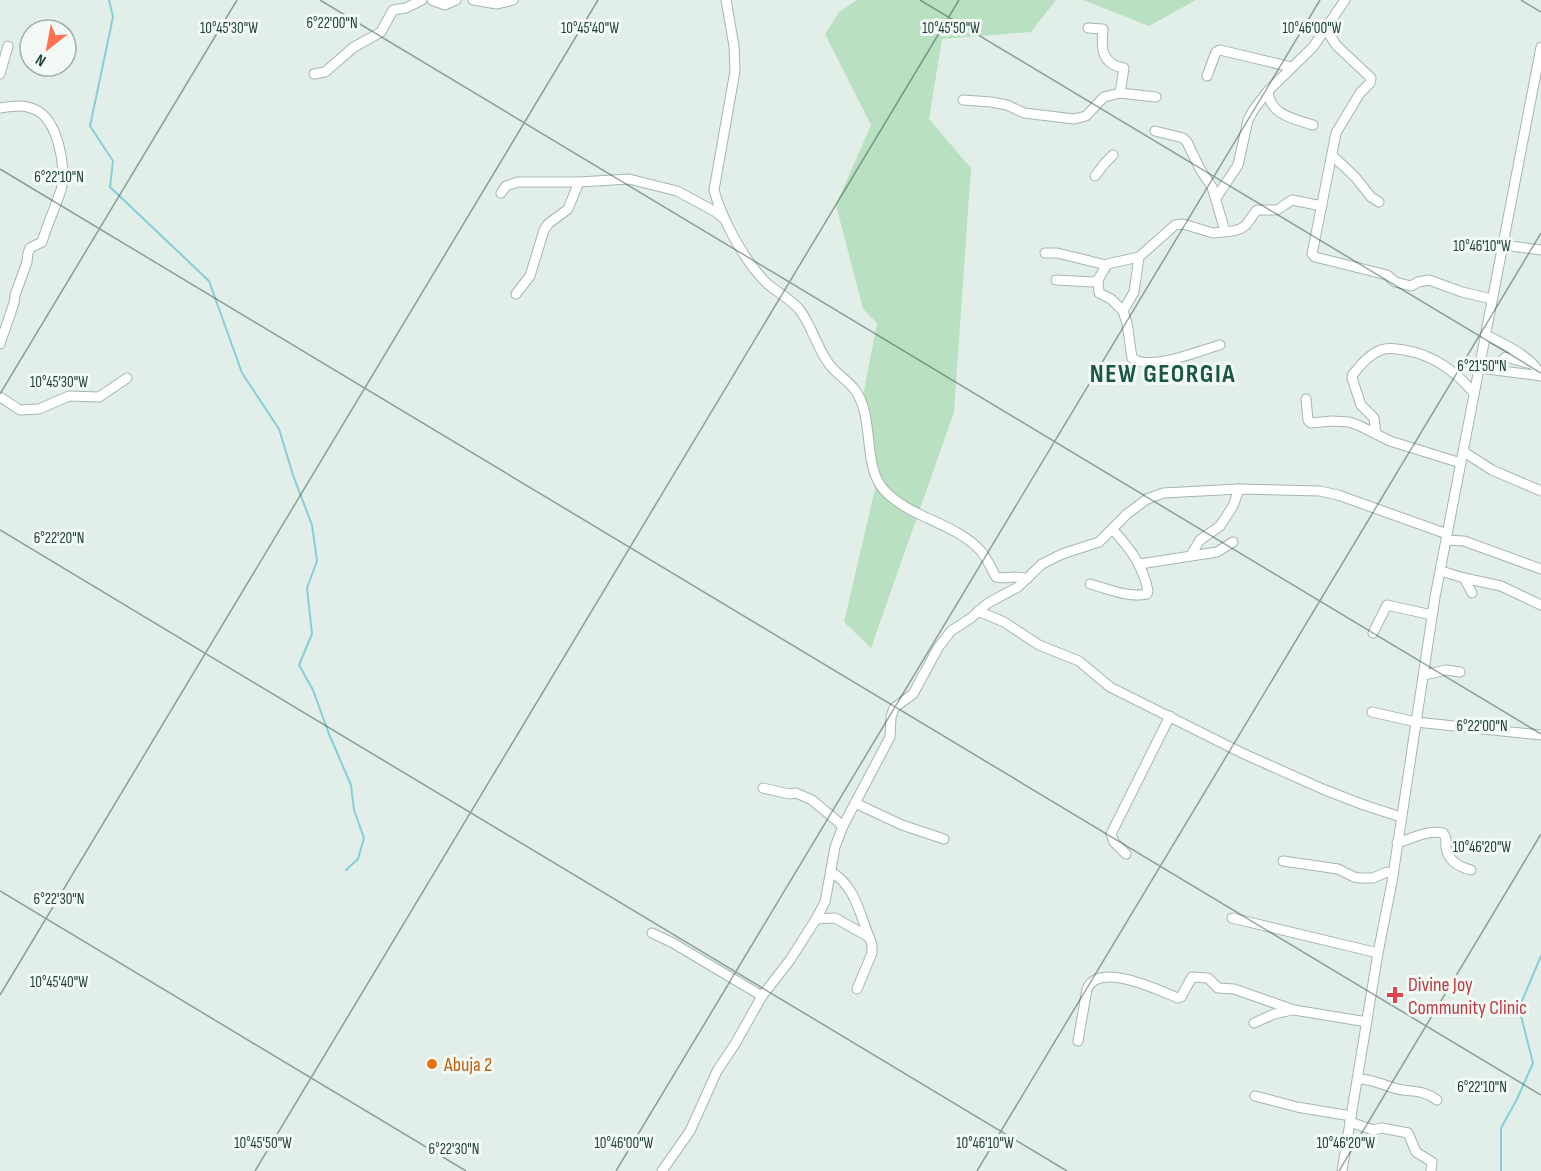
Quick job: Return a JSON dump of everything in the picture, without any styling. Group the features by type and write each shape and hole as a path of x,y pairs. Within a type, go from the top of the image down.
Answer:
{"street":[{"path":"314,74 325,72 354,47 381,32 393,10 405,8 422,0"},
{"path":"432,0 445,5 456,0"},
{"path":"472,0 497,4 513,0"},
{"path":"726,0 734,46 735,71 725,134 714,178 718,208 725,222 760,277 801,312 829,364 856,391 863,411 874,468 883,489 904,506 940,523 967,540 979,550 996,577 1013,576 1027,579"},
{"path":"1216,198 1241,158 1248,120 1268,91 1313,46 1345,0"},
{"path":"1088,28 1102,29 1101,48 1105,58 1113,65 1124,68 1120,93"},
{"path":"1326,29 1336,45 1371,78 1370,83 1360,93 1339,127 1311,249 1315,257 1387,275 1395,282 1411,286 1429,280 1462,292 1492,299"},
{"path":"0,74 8,46"},
{"path":"1373,633 1386,605 1432,615 1541,47"},
{"path":"1207,76 1216,52 1220,51 1291,67"},
{"path":"1268,91 1268,98 1275,110 1313,125"},
{"path":"963,100 991,102 1007,105 1024,113 1074,119 1086,116 1104,97 1120,93 1156,97"},
{"path":"0,108 21,105 39,110 54,128 63,172 61,189 42,242 30,248 28,253 0,344"},
{"path":"1155,131 1183,138 1187,142 1216,198 1225,231"},
{"path":"1095,176 1104,162 1113,155"},
{"path":"1333,156 1356,178 1371,197 1379,202"},
{"path":"501,193 506,186 518,182 629,179 668,188 716,212 725,222"},
{"path":"516,294 530,276 548,224 568,209 579,182"},
{"path":"1045,253 1106,265 1139,257 1175,225 1183,224 1213,233 1239,230 1246,225 1257,210 1277,210 1292,200 1322,206"},
{"path":"1502,245 1541,250"},
{"path":"1123,310 1134,292 1139,257"},
{"path":"1106,265 1098,280 1099,293 1111,299 1123,310 1127,323 1130,352 1136,361 1172,360 1220,345"},
{"path":"1056,280 1093,282 1098,280"},
{"path":"1486,335 1508,346 1533,364 1541,376"},
{"path":"1376,434 1374,418 1361,405 1352,378 1369,357 1384,349 1413,352 1434,359 1456,375 1474,393"},
{"path":"1492,369 1506,357 1525,364 1533,364"},
{"path":"1479,368 1541,376"},
{"path":"0,397 20,410 39,408 69,396 99,397 127,378"},
{"path":"1306,399 1307,414 1311,423 1332,421 1349,423 1407,447 1461,463"},
{"path":"1464,452 1492,471 1541,491"},
{"path":"1191,555 1200,540 1220,526 1233,506 1239,489"},
{"path":"662,1171 690,1131 717,1071 762,996 790,960 825,902 835,847 843,826 890,737 894,708 913,694 948,634 988,603 1018,587 1042,564 1062,554 1099,542 1127,514 1147,500 1163,493 1239,489 1328,492 1447,537 1541,569"},
{"path":"1090,584 1124,594 1147,594 1147,584 1140,564 1112,529"},
{"path":"1140,564 1217,552 1233,542"},
{"path":"1441,571 1502,586 1541,605"},
{"path":"1464,578 1472,593"},
{"path":"1342,1171 1393,874 1435,597"},
{"path":"978,611 1004,622 1039,645 1083,663 1104,683 1296,778 1401,817"},
{"path":"1424,675 1446,670 1460,672"},
{"path":"1372,712 1416,722 1541,735"},
{"path":"1126,854 1114,842 1111,834 1170,716"},
{"path":"763,788 789,794 796,793 812,800 843,826"},
{"path":"855,803 902,825 944,839"},
{"path":"1397,843 1415,838 1424,832 1443,833 1446,837 1447,850 1456,865 1471,870"},
{"path":"1283,861 1338,869 1360,878 1373,878 1387,872 1393,874"},
{"path":"831,872 842,878 853,895 872,945 872,952 857,989"},
{"path":"825,902 835,918 869,937"},
{"path":"816,919 835,918"},
{"path":"1232,918 1378,953"},
{"path":"652,933 762,996"},
{"path":"1078,1041 1088,989 1090,983 1095,979 1134,980 1178,998 1182,997 1192,977 1199,979 1205,977 1218,988 1234,989 1294,1010 1367,1022"},
{"path":"1254,1023 1274,1014 1294,1010"},
{"path":"1358,1079 1374,1080 1390,1087 1424,1092 1437,1100"},
{"path":"1255,1096 1351,1119 1373,1130 1382,1128 1408,1132 1416,1152 1432,1162 1431,1171"}],"green space":[{"path":"857,0 1056,0 1031,32 942,39 929,119 971,168 954,412 871,648 844,622 875,489 869,438 860,412 877,323 863,309 836,205 871,125 825,34 839,12"},
{"path":"1083,0 1196,0 1149,26"}],"waterway":[{"path":"109,0 113,17 90,126 113,161 110,187 209,281 242,373 279,429 312,525 317,561 307,588 312,634 299,665 313,690 351,785 354,810 364,838 358,859 346,870"},
{"path":"1501,1171 1501,1128 1533,1063 1519,1008 1541,956"}],"place":[{"name":"Divine Joy Community Clinic","path":"1395,995"},
{"name":"Abuja 2","path":"432,1064"}],"district":[{"name":"NEW GEORGIA","path":"1163,373"}]}
